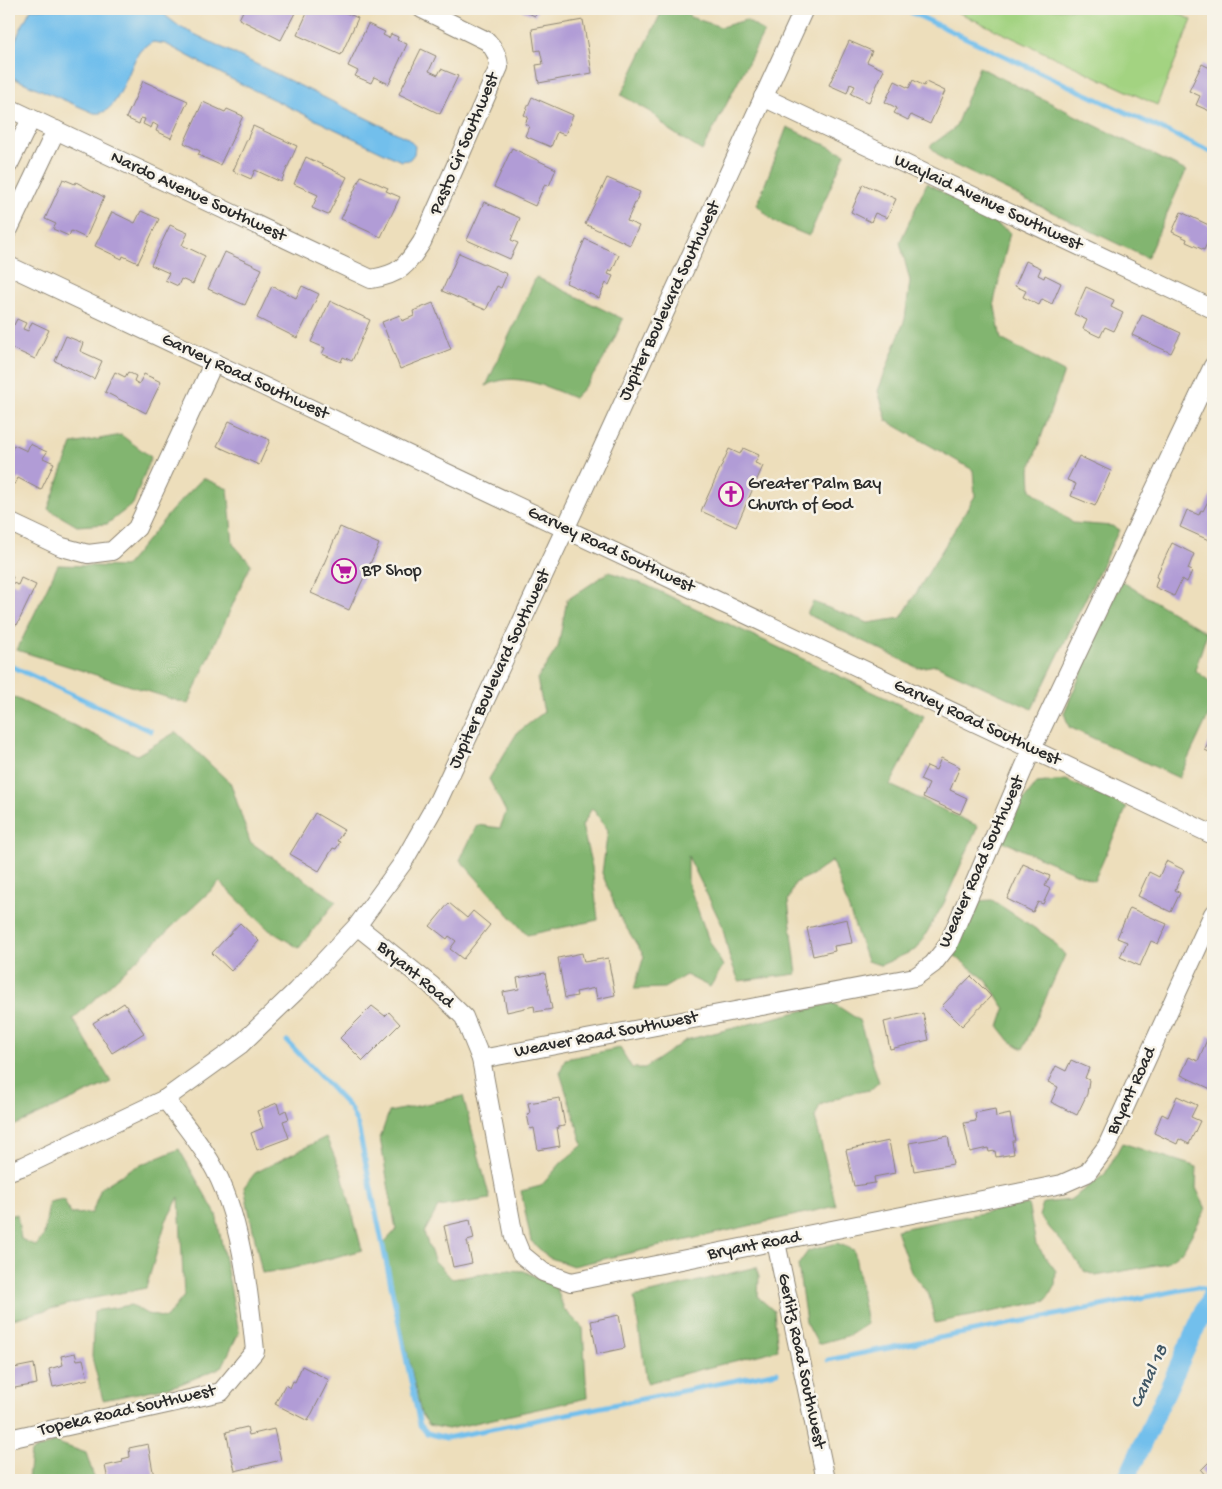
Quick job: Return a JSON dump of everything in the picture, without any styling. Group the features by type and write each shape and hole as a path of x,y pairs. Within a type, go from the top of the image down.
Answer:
{"street":[{"name":"Pasto Cir Southwest","path":"388,276 407,264 422,242 499,67 494,48 488,41 422,9"},
{"name":"Jupiter Boulevard Southwest","path":"9,1171 24,1166 165,1099 240,1045 296,991 357,926 402,864 438,802 804,9"},
{"name":"Waylaid Avenue Southwest","path":"763,97 1213,309"},
{"name":"Nardo Avenue Southwest","path":"9,108 371,279 388,276"},
{"path":"9,164 31,118"},
{"path":"9,229 56,130"},
{"name":"Garvey Road Southwest","path":"9,266 1213,835"},
{"path":"9,522 62,547 88,554 112,550 137,528 214,362"},
{"name":"Weaver Road Southwest","path":"481,1059 915,976 933,964 948,945 1032,749 1213,366"},
{"name":"Bryant Road","path":"357,926 431,985 464,1018 481,1059 514,1237 520,1254 542,1272 571,1282 1062,1184 1087,1173 1107,1146 1213,914"},
{"name":"Topeka Road Southwest","path":"9,1439 221,1392 255,1351 249,1296 235,1224 225,1192 210,1161 165,1099"},
{"name":"Gerlitz Road Southwest","path":"776,1242 826,1480"}],"green space":[{"path":"663,9 686,9 690,17 721,27 746,20 764,32 702,151 669,130 651,112 621,95"},
{"path":"953,9 1169,9 1192,20 1157,105"},
{"path":"979,67 1186,171 1147,258 942,159 930,146 955,128"},
{"path":"787,127 845,154 809,236 773,221 757,205"},
{"path":"927,183 1010,232 994,302 1001,339 1064,372 1030,469 1031,490 1073,523 1112,526 1119,530 1032,709 936,665 918,668 807,614 813,602 868,623 901,618 975,496 973,470 887,421 878,391 905,319 910,281 900,242"},
{"path":"536,277 623,319 603,361 574,398 542,385 519,380 497,381 486,386"},
{"path":"121,435 151,457 133,504 107,524 77,526 48,509 72,444"},
{"path":"203,478 228,489 233,544 251,564 188,704 17,650 58,565 125,567 172,510"},
{"path":"609,572 646,585 924,716 916,736 890,785 978,826 944,903 917,949 881,965 867,961 832,861 814,874 795,883 788,901 797,974 739,981 730,959 722,925 688,856 688,883 708,938 723,966 710,987 686,975 664,988 634,989 644,956 619,916 602,873 608,830 592,808 582,826 592,867 598,920 527,935 460,860 477,825 500,828 506,812 489,779 517,733 544,712 537,679 558,647 567,600"},
{"path":"1121,581 1207,633 1195,670 1213,684 1213,709 1179,778 1069,727 1064,713"},
{"path":"9,695 137,755 176,732 231,784 250,842 336,901 299,948 269,930 220,882 73,1019 111,1082 9,1128"},
{"path":"1066,780 1127,807 1094,881 1002,841 1016,810 1037,783"},
{"path":"992,900 1051,939 1065,955 1023,1049 1010,1041 999,1027 1005,1009 986,980 950,952 974,901"},
{"path":"833,1003 859,1020 879,1082 870,1090 847,1094 820,1105 815,1117 836,1206 573,1266 548,1257 531,1241 521,1191 541,1186 562,1162 583,1145 560,1073 565,1059 620,1048 632,1068 645,1068 686,1040"},
{"path":"463,1096 490,1199 438,1207 424,1233 434,1260 452,1279 508,1270 524,1271 556,1287 564,1309 583,1328 587,1398 448,1429 429,1425 421,1414 383,1244 396,1230 380,1138 389,1112"},
{"path":"326,1137 342,1174 362,1250 290,1269 262,1273 244,1187 255,1173"},
{"path":"1122,1143 1197,1167 1196,1188 1206,1209 1183,1250 1167,1263 1096,1276 1084,1271 1068,1249 1039,1216 1043,1203 1070,1200 1105,1174"},
{"path":"179,1149 216,1214 239,1332 222,1367 178,1385 103,1400 92,1357 94,1311 131,1305 147,1314 166,1318 184,1296 179,1197 166,1221 146,1288 89,1299 9,1320 9,1216 17,1214 21,1239 36,1246 44,1235 49,1202 63,1199 71,1214 92,1213 101,1188 131,1169"},
{"path":"1028,1204 1036,1244 1056,1271 1055,1285 1046,1301 935,1323 929,1295 911,1272 896,1230"},
{"path":"837,1243 854,1250 867,1324 850,1335 818,1344 806,1322 798,1265 808,1251"},
{"path":"756,1267 759,1276 758,1297 774,1311 778,1350 647,1383 634,1297"},
{"path":"55,1442 86,1453 95,1480 28,1480 31,1452"}],"water":[{"path":"31,9 162,9 166,16 180,27 407,138 415,146 414,154 409,160 401,161 233,80 166,44 153,42 140,51 122,90 110,108 94,113 11,77 9,62 11,53"}],"building":[{"path":"244,9 297,9 281,40 239,19"},
{"path":"309,9 337,9 358,18 341,55 297,35"},
{"path":"519,9 538,9 535,16"},
{"path":"583,20 592,73 539,83 536,65 543,64 540,50 535,51 532,29"},
{"path":"368,24 385,32 383,35 389,38 391,34 398,37 397,40 407,44 389,84 374,77 371,83 355,76 358,71 348,66"},
{"path":"849,41 872,51 867,62 884,70 869,102 851,94 855,86 850,84 847,93 829,85"},
{"path":"421,49 436,56 429,71 438,75 441,69 458,76 440,114 399,94"},
{"path":"1202,64 1210,68 1213,66 1212,112 1196,105 1200,96 1189,91"},
{"path":"913,80 924,86 926,82 945,91 930,124 911,115 908,120 894,113 897,108 885,102 895,81 909,88"},
{"path":"143,81 188,101 171,138 156,131 158,126 153,123 151,128 143,124 145,119 141,118 139,124 126,118"},
{"path":"532,97 573,115 565,135 557,132 551,147 525,136 529,126 525,124 528,117 524,115"},
{"path":"203,102 225,112 227,109 243,116 220,165 198,155 200,151 184,143"},
{"path":"253,126 297,146 281,182 255,170 251,179 233,171"},
{"path":"512,148 556,169 549,186 545,184 535,206 494,187"},
{"path":"306,157 347,177 328,215 312,208 318,195 294,184"},
{"path":"361,176 388,188 386,191 400,197 381,237 341,219"},
{"path":"607,178 640,192 627,221 639,226 630,245 585,224"},
{"path":"63,179 75,184 76,182 104,197 86,238 71,231 69,236 53,229 56,224 45,219"},
{"path":"863,184 896,199 887,218 875,213 871,222 851,212"},
{"path":"484,202 520,218 511,240 518,243 510,259 467,240"},
{"path":"141,211 159,219 138,263 123,256 122,259 95,246 112,212 135,223"},
{"path":"1181,212 1213,227 1204,250 1186,242 1187,239 1172,232"},
{"path":"170,225 188,233 182,245 205,256 193,284 181,279 178,286 165,280 169,273 151,265"},
{"path":"585,239 619,255 612,271 610,270 608,274 613,276 609,285 606,283 599,298 566,283"},
{"path":"225,252 262,269 245,305 208,289"},
{"path":"459,253 507,274 501,288 497,286 486,310 442,291"},
{"path":"1026,261 1041,268 1038,275 1044,278 1045,275 1061,283 1052,304 1042,299 1039,305 1023,297 1026,291 1015,286"},
{"path":"272,286 296,298 302,286 319,294 297,338 257,318"},
{"path":"1086,287 1114,300 1111,307 1123,313 1114,331 1105,327 1100,337 1083,329 1087,320 1074,314"},
{"path":"330,301 370,320 352,361 343,357 341,362 322,354 325,348 311,342"},
{"path":"433,303 451,349 400,369 382,322 400,315 402,321 414,316 413,311"},
{"path":"1142,315 1181,333 1171,353 1132,335"},
{"path":"17,319 26,323 23,329 28,331 32,322 49,330 35,359 9,347 9,322 14,325"},
{"path":"66,336 83,343 80,351 102,361 94,379 55,361"},
{"path":"115,372 125,377 128,372 136,376 134,381 139,384 144,374 161,382 146,413 105,392"},
{"path":"229,421 270,440 259,465 217,446"},
{"path":"30,444 47,452 43,458 54,463 41,490 18,478 15,484 9,481 9,455 14,445 27,451"},
{"path":"743,448 759,455 755,463 763,466 736,527 701,511 729,449 740,454"},
{"path":"1079,456 1111,471 1095,506 1071,496 1076,484 1067,480"},
{"path":"1212,493 1213,542 1180,527 1187,510 1199,515"},
{"path":"340,527 379,544 349,610 311,593"},
{"path":"1172,543 1194,554 1188,569 1192,571 1187,582 1182,579 1174,596 1155,587 1158,578 1156,577"},
{"path":"9,575 13,577 11,582 18,585 21,578 36,585 17,625 9,621"},
{"path":"1213,730 1213,754 1205,750"},
{"path":"941,758 960,767 950,790 967,798 960,814 923,797 929,784 920,780 927,766 936,770"},
{"path":"315,813 344,830 337,841 340,842 336,849 333,848 319,871 290,854"},
{"path":"1166,861 1184,870 1175,890 1180,893 1171,912 1138,896 1149,872 1159,877"},
{"path":"1023,864 1050,876 1045,886 1050,889 1043,904 1038,902 1033,912 1007,899"},
{"path":"449,903 467,918 473,911 490,925 463,959 450,949 456,941 449,936 447,939 430,926"},
{"path":"1130,908 1167,924 1158,944 1151,941 1140,966 1120,957 1127,942 1117,938"},
{"path":"847,919 852,943 834,946 835,951 813,956 807,928"},
{"path":"240,923 259,941 231,971 212,953"},
{"path":"582,953 584,962 608,958 615,995 597,999 595,988 576,992 577,996 565,998 558,958"},
{"path":"545,973 552,1009 535,1012 534,1006 507,1012 503,992 519,989 517,978"},
{"path":"971,976 991,996 962,1026 942,1006"},
{"path":"124,1003 144,1033 112,1053 93,1023"},
{"path":"372,1006 385,1016 389,1012 400,1024 363,1061 340,1038"},
{"path":"923,1013 929,1040 890,1049 884,1022"},
{"path":"1209,1035 1213,1037 1213,1090 1181,1075 1189,1057 1198,1061"},
{"path":"1071,1060 1089,1068 1085,1078 1089,1080 1087,1094 1077,1115 1051,1102 1058,1087 1048,1082 1056,1066 1066,1071"},
{"path":"1177,1096 1197,1105 1191,1117 1200,1121 1189,1144 1179,1139 1177,1144 1154,1133 1162,1114 1168,1117"},
{"path":"560,1098 565,1126 557,1127 560,1146 538,1150 534,1128 530,1129 527,1114 530,1113 528,1103"},
{"path":"277,1103 280,1113 286,1110 289,1119 283,1121 289,1138 257,1150 251,1133 263,1128 257,1111"},
{"path":"995,1109 996,1117 1010,1114 1015,1141 1012,1141 1014,1154 996,1157 995,1151 989,1152 988,1148 970,1152 964,1123 976,1121 975,1113"},
{"path":"948,1136 953,1164 914,1171 909,1143"},
{"path":"889,1141 895,1173 874,1177 875,1183 854,1186 846,1150"},
{"path":"470,1220 474,1239 467,1241 472,1263 453,1267 444,1226"},
{"path":"619,1315 625,1348 597,1354 591,1321"},
{"path":"75,1353 77,1360 83,1359 88,1379 53,1387 49,1369 63,1365 61,1356"},
{"path":"34,1364 37,1384 9,1389 9,1369"},
{"path":"302,1366 329,1380 308,1421 275,1404 285,1385 290,1388 293,1381 295,1382"},
{"path":"247,1427 249,1435 274,1429 281,1460 235,1471 226,1432"},
{"path":"148,1444 154,1477 135,1480 108,1480 105,1466 123,1462 122,1459 130,1457 129,1448"},
{"path":"1213,1458 1213,1480 1202,1480 1206,1476 1201,1470"}],"waterway":[{"path":"904,9 1213,153"},
{"path":"9,665 151,731"},
{"path":"287,1041 350,1108 358,1126 420,1425 427,1433 446,1438 777,1372"},
{"path":"828,1360 1196,1287 1213,1292"},
{"name":"Canal 18","path":"1126,1480 1213,1291"}],"place":[{"name":"Greater Palm Bay Church of God","path":"731,494"},
{"name":"BP Shop","path":"344,571"}]}
